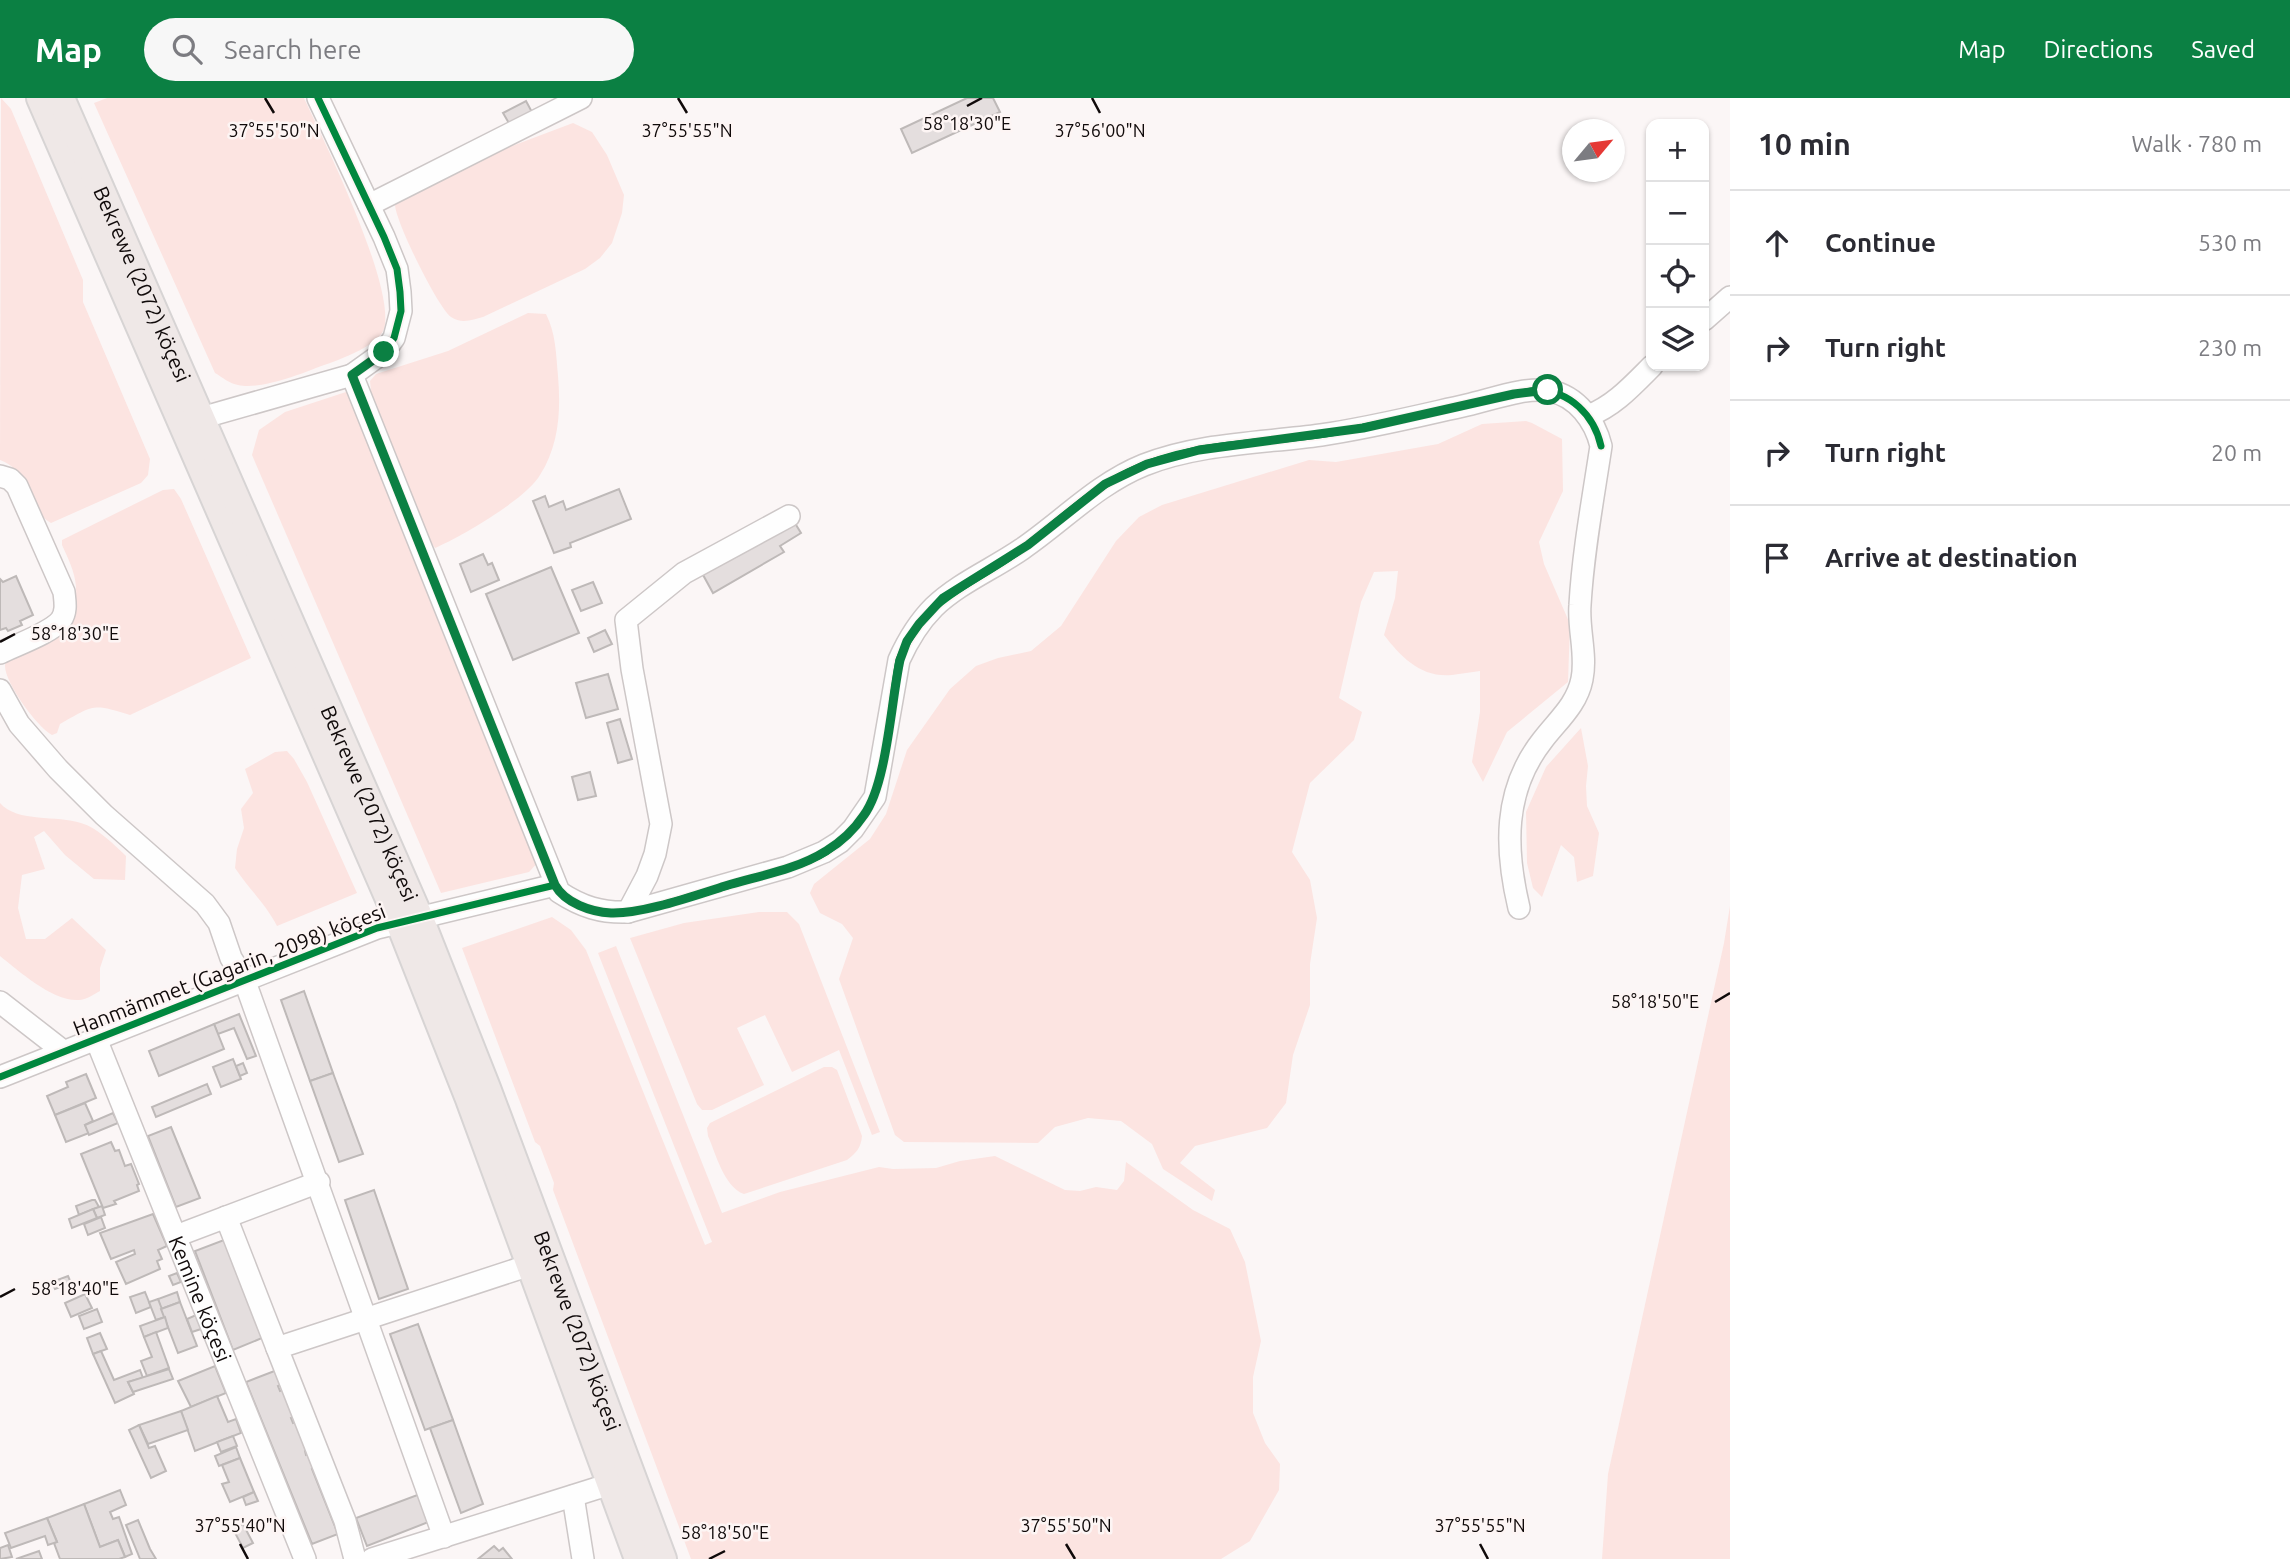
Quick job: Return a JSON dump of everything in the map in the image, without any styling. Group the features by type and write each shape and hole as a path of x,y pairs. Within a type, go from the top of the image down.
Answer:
{"main road":[{"name":"Bekrewe (2072) köçesi","path":"40,98 487,1088 622,1480 638,1559"},
{"name":"Bekrewe (2072) köçesi","path":"61,98 201,418 409,919 468,1099 530,1265 622,1480 663,1559"}],"street":[{"path":"201,418 352,375 384,352 394,338 401,311 397,269 318,98"},
{"path":"369,205 581,98"},
{"path":"1709,316 1730,297"},
{"path":"1588,416 1602,411 1622,396 1647,371"},
{"path":"352,375 555,885 559,892 576,903 610,913 628,912 788,867 840,842 853,829 875,797 900,660 907,641 919,624 943,598 1007,559 1105,484 1171,456 1199,450 1363,428 1537,390 1559,393 1588,416 1601,446 1579,609 1582,678 1576,698 1524,765 1513,804 1508,843 1518,908"},
{"path":"0,476 10,479 17,486 64,592 66,607 62,619 53,627 0,653"},
{"path":"628,912 640,892 656,854 661,824 632,669 626,620 684,573 789,516"},
{"path":"0,690 19,724 58,769 104,815 205,904 219,923 231,958 244,979 444,1537"},
{"name":"Hanmämmet (Gagarin, 2098) köçesi","path":"0,1077 377,928 555,885"},
{"path":"0,1002 64,1051"},
{"name":"Kemine köçesi","path":"96,1039 305,1559"},
{"path":"176,1236 318,1182"},
{"path":"226,1217 345,1521 355,1559"},
{"path":"277,1348 530,1265"},
{"path":"372,1559 622,1480"},
{"path":"573,1496 583,1559"}],"shaded area":[{"path":"1,98 11,109 83,280 83,302 150,459 148,475 141,483 51,523 36,508 17,472 0,460"},
{"path":"107,98 304,98 369,249 385,309 384,329 380,336 364,348 343,358 266,384 235,384 215,373 94,103"},
{"path":"573,123 592,132 607,155 624,195 622,213 612,243 600,258 585,269 483,317 463,321 451,317 436,297 417,262 396,212 395,203 488,155"},
{"path":"528,313 546,314 555,344 559,402 551,452 540,475 521,495 476,526 435,548 427,536 372,401 370,381 376,374 448,351"},
{"path":"346,392 352,400 541,859 529,872 441,893 252,455 259,430 285,412"},
{"path":"1526,421 1562,439 1563,491 1539,542 1544,564 1570,624 1568,682 1507,732 1483,782 1472,762 1480,712 1480,671 1452,675 1431,673 1413,664 1397,651 1384,635 1395,598 1398,571 1374,572 1361,602 1339,698 1362,712 1354,740 1310,783 1292,852 1310,880 1317,918 1310,964 1310,1005 1293,1055 1286,1103 1267,1128 1195,1146 1180,1163 1215,1190 1212,1201 1163,1169 1152,1144 1121,1121 1088,1118 1055,1127 1038,1143 904,1142 895,1135 839,979 853,938 842,924 820,913 810,893 814,884 870,839 886,814 907,750 950,689 976,666 1031,651 1061,626 1116,541 1139,517 1162,505 1309,460 1336,462 1438,444 1482,424"},
{"path":"174,489 181,499 251,658 130,715 100,708 87,710 60,724 57,733 52,735 22,703 10,682 5,665 9,654 73,616 75,579 62,540 163,490"},
{"path":"1581,728 1588,766 1587,806 1599,833 1593,876 1577,882 1574,857 1561,845 1542,897 1533,888 1527,863 1526,812 1546,767"},
{"path":"287,751 307,782 357,893 277,926 235,868 237,849 244,828 241,809 253,793 245,769 275,752"},
{"path":"0,803 7,809 27,816 87,825 126,856 125,880 94,879 65,855 44,831 34,837 45,869 22,875 18,908 26,939 45,939 72,918 106,950 100,968 100,991 87,998 79,1000 58,996 26,977 0,956"},
{"path":"1730,906 1730,1559 1602,1559 1608,1474"},
{"path":"759,912 787,912 799,924 880,1132 872,1135 839,1050 792,1072 765,1015 737,1028 764,1085 712,1110 702,1110 697,1104 630,938 684,923"},
{"path":"552,917 571,930 586,950 705,1245 712,1242 598,953 616,946 722,1213 780,1192 879,1167 936,1168 995,1156 1065,1190 1080,1191 1096,1187 1117,1190 1124,1181 1126,1162 1193,1210 1230,1229 1245,1262 1261,1341 1253,1377 1253,1413 1265,1443 1280,1464 1279,1490 1250,1541 1221,1559 691,1559 553,1190 554,1183 540,1146 535,1142 462,948"},
{"path":"824,1067 837,1070 862,1136 858,1150 847,1160 744,1194 737,1190 726,1177 708,1136 707,1128 710,1123"}],"building":[{"path":"967,98 993,98 1000,112 912,153 901,129"},
{"path":"526,101 533,114 510,125 503,113"},
{"path":"619,489 631,519 570,543 571,547 554,553 533,501 545,496 549,507 563,501 566,510"},
{"path":"793,520 801,533 780,546 784,552 713,593 702,573"},
{"path":"483,554 488,565 492,563 499,580 471,592 460,564"},
{"path":"551,567 579,633 513,660 486,594"},
{"path":"16,576 33,615 20,621 22,625 8,631 6,628 0,630 0,579 3,582"},
{"path":"593,582 602,603 581,611 572,590"},
{"path":"605,630 612,644 594,652 588,638"},
{"path":"608,674 618,709 586,718 576,683"},
{"path":"620,719 632,759 618,763 607,723"},
{"path":"590,772 596,796 578,800 572,777"},
{"path":"304,991 333,1073 310,1081 281,1000"},
{"path":"239,1014 256,1056 247,1059 234,1028 218,1034 214,1024"},
{"path":"214,1024 224,1049 159,1076 149,1051"},
{"path":"233,1059 241,1079 221,1087 213,1067"},
{"path":"243,1063 247,1073 240,1076 236,1066"},
{"path":"333,1073 363,1154 339,1162 310,1081"},
{"path":"86,1074 96,1098 55,1115 47,1096 68,1087 66,1082"},
{"path":"207,1084 211,1094 156,1117 152,1107"},
{"path":"85,1103 93,1121 85,1125 89,1133 66,1142 55,1115"},
{"path":"113,1113 118,1123 89,1135 85,1125"},
{"path":"171,1127 200,1198 176,1207 148,1136"},
{"path":"111,1142 115,1151 119,1150 125,1166 131,1164 139,1191 103,1208 81,1154"},
{"path":"374,1190 408,1289 379,1299 345,1200"},
{"path":"95,1200 99,1207 79,1215 76,1206"},
{"path":"102,1206 105,1215 97,1218 93,1209"},
{"path":"93,1209 97,1218 72,1228 69,1219"},
{"path":"153,1214 167,1246 158,1250 162,1259 157,1261 160,1269 126,1284 116,1262 135,1254 134,1250 111,1259 100,1233"},
{"path":"101,1217 105,1228 88,1235 84,1224"},
{"path":"224,1240 262,1338 233,1350 195,1251"},
{"path":"177,1273 181,1282 173,1285 169,1276"},
{"path":"68,1276 71,1283 55,1289 52,1282"},
{"path":"145,1292 151,1307 136,1313 130,1297"},
{"path":"177,1292 180,1302 161,1309 158,1299"},
{"path":"85,1294 92,1308 71,1317 65,1303"},
{"path":"158,1299 165,1317 156,1320 149,1302"},
{"path":"180,1302 197,1346 178,1353 161,1309"},
{"path":"97,1309 102,1322 84,1329 79,1316"},
{"path":"196,1315 201,1329 192,1332 187,1319"},
{"path":"165,1317 168,1328 144,1337 140,1326"},
{"path":"418,1324 453,1420 425,1430 390,1334"},
{"path":"156,1332 169,1368 147,1376 141,1361 152,1357 144,1337"},
{"path":"100,1333 107,1349 93,1354 87,1338"},
{"path":"101,1351 114,1380 140,1370 143,1378 128,1382 134,1394 115,1403 93,1354"},
{"path":"215,1366 226,1393 191,1407 178,1381"},
{"path":"169,1369 173,1379 133,1392 128,1382"},
{"path":"277,1370 283,1384 278,1386 280,1391 285,1389 296,1416 291,1418 293,1423 298,1421 309,1449 305,1451 306,1455 311,1453 316,1467 312,1469 338,1534 312,1544 246,1382"},
{"path":"217,1396 228,1422 236,1419 241,1433 195,1451 181,1411"},
{"path":"181,1411 188,1430 148,1444 139,1425"},
{"path":"453,1420 483,1504 461,1513 430,1428"},
{"path":"139,1425 149,1448 155,1446 166,1471 151,1478 129,1430"},
{"path":"233,1436 237,1446 221,1452 217,1442"},
{"path":"236,1447 240,1458 219,1466 215,1456"},
{"path":"240,1458 254,1492 230,1502 222,1484 229,1482 222,1465"},
{"path":"120,1490 126,1505 110,1512 113,1519 119,1517 132,1554 125,1557 118,1540 100,1547 84,1504"},
{"path":"254,1492 258,1501 246,1505 243,1497"},
{"path":"420,1494 431,1521 367,1546 356,1518"},
{"path":"84,1504 100,1547 118,1540 125,1557 60,1559 54,1543 57,1542 47,1518"},
{"path":"47,1518 57,1542 48,1545 45,1536 11,1548 5,1533"},
{"path":"138,1520 156,1559 140,1559 126,1525"},
{"path":"243,1524 253,1543 243,1548 233,1529"},
{"path":"8,1545 12,1557 0,1559 0,1548"},
{"path":"494,1546 499,1551 503,1548 512,1559 478,1559"},
{"path":"39,1551 42,1559 16,1559"}],"cycle path":[{"path":"318,98 384,237 397,269 400,292 401,311 394,338 384,352 352,375 555,885 572,902 595,911 624,912 670,903 791,867 815,858 837,844 856,826 872,801 883,763 899,660 919,624 945,599 1009,558 1097,490 1128,472 1151,462 1200,449 1352,429 1537,390 1560,395 1579,407 1593,424 1601,446"},
{"path":"0,1077 377,928 555,885"}],"route":[{"path":"384,352 352,375 555,885 559,892 576,903 610,913 628,912 682,899 788,867 809,860 840,842 853,829 875,797 895,679 907,641 919,624 943,598 1028,545 1105,484 1147,464 1199,450 1363,428 1514,394 1548,390"}]}
